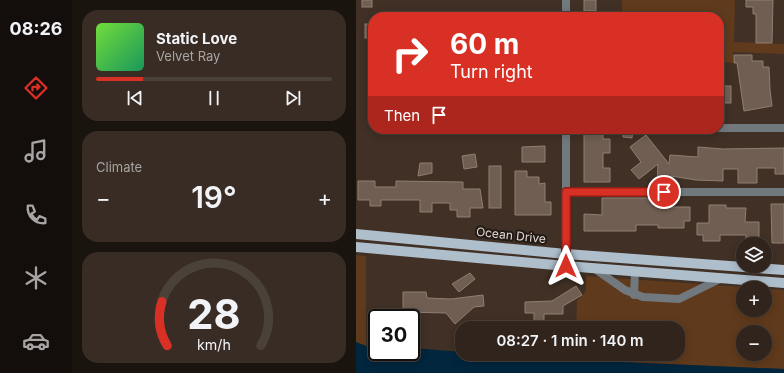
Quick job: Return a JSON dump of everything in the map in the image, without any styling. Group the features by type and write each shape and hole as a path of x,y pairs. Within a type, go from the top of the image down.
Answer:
{"main road":[{"name":"Ocean Drive","path":"356,234 566,254 784,270"},
{"path":"387,250 388,236"},
{"path":"452,256 453,243"},
{"path":"356,247 595,269 784,282"},
{"path":"503,260 504,248"},
{"path":"640,272 646,259"}],"street":[{"path":"566,0 566,12"},
{"path":"724,128 784,128"},
{"path":"566,134 566,266"},
{"path":"566,192 784,192"},
{"path":"595,269 625,290 634,295 643,297 679,299 722,278"},
{"path":"634,295 640,272"}],"shaded area":[{"path":"622,0 735,0 734,42 784,44 784,54 733,52 733,63 724,62 724,12 622,12"},
{"path":"356,255 366,256 366,346 356,342"},
{"path":"586,276 736,287 736,317 772,317 772,289 784,290 784,369 599,361 685,361 685,321 576,321 577,301 586,291"}],"water":[{"path":"356,342 368,346 368,361 420,361 420,349 455,351 455,361 599,361 784,369 784,373 356,373"}],"building":[{"path":"362,0 372,0 372,7 362,7"},
{"path":"584,0 596,0 596,11 584,11"},
{"path":"746,0 773,0 772,43 756,43 756,14 753,14 753,7 746,7"},
{"path":"365,24 368,24 368,38 365,38"},
{"path":"734,55 752,55 752,61 763,61 763,67 769,67 772,106 744,111 737,63 734,63"},
{"path":"724,86 731,86 731,103 724,103"},
{"path":"584,134 603,134 603,139 610,139 610,153 603,153 603,168 610,168 610,182 584,182"},
{"path":"623,134 632,134 632,138 623,137"},
{"path":"646,135 669,164 670,155 698,157 698,147 723,149 784,148 784,174 775,174 775,168 757,168 757,183 738,183 738,169 723,169 723,181 696,180 671,176 671,186 657,186 658,164 639,179 631,170 641,162 630,147"},
{"path":"545,146 545,162 522,162 522,147"},
{"path":"475,154 477,167 464,169 462,156"},
{"path":"420,163 432,163 432,173 418,176"},
{"path":"489,166 501,166 501,208 489,208"},
{"path":"515,171 527,171 527,177 539,177 539,184 545,183 545,202 551,202 551,215 515,215"},
{"path":"358,181 375,181 375,187 396,187 396,181 463,182 463,189 480,189 483,208 470,208 470,217 457,217 457,210 450,210 450,203 432,203 432,212 420,212 420,200 381,200 381,206 370,206 370,200 358,200"},
{"path":"602,198 655,198 655,207 690,207 690,221 684,221 684,228 658,228 658,225 636,225 636,231 584,231 584,214 602,215"},
{"path":"771,204 784,204 784,243 772,243"},
{"path":"709,205 726,205 726,208 746,208 745,222 759,222 759,237 746,237 746,235 720,235 720,241 703,241 703,235 697,235 697,223 709,223"},
{"path":"470,273 475,279 459,292 452,284"},
{"path":"576,286 582,295 563,306 563,314 544,314 544,321 534,321 534,313 525,313 525,302 552,301"},
{"path":"403,292 426,292 427,298 451,299 483,295 484,306 474,307 458,321 455,321 455,324 446,313 420,312 420,309 403,309"}],"route":[{"path":"566,266 566,192 664,192"}]}
